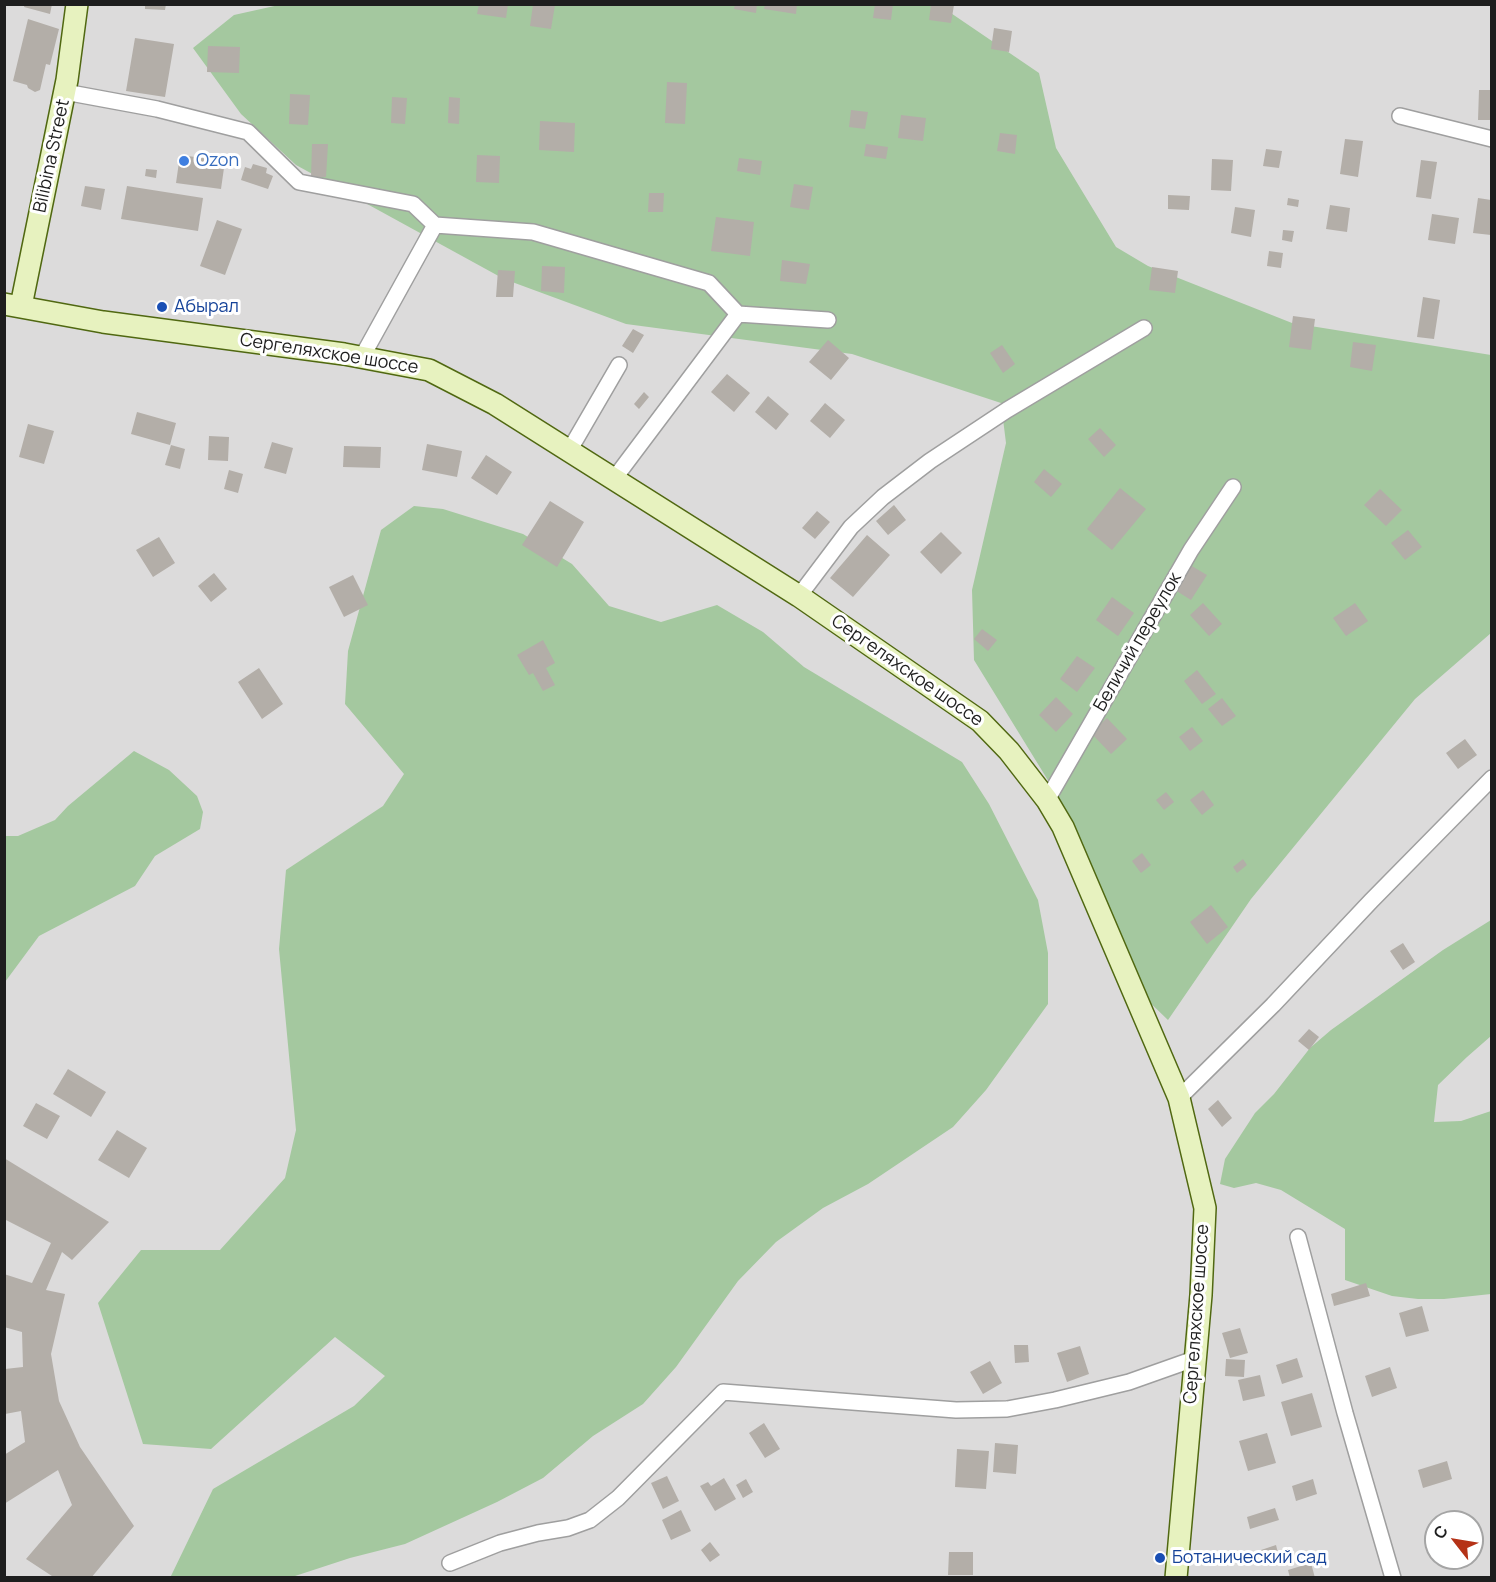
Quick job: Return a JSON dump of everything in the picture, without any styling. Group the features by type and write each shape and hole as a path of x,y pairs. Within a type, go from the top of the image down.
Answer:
{"main road":[{"name":"Bilibina Street","path":"13,305 65,92 77,4"},
{"name":"Сергеляхское шоссе","path":"13,305 104,322 362,357 429,370 495,404 799,596 980,721 1009,751 1047,800 1063,827 1179,1098 1205,1208 1201,1294 1176,1578"}],"street":[{"path":"65,92 157,109 249,132 299,182 413,204 435,225 533,232 709,283 738,314 828,320"},
{"path":"1400,116 1491,139"},
{"path":"362,357 435,225"},
{"path":"614,479 738,314"},
{"path":"799,596 851,527 883,497 930,461 1007,410 1144,328"},
{"path":"569,451 620,364"},
{"name":"Беличий переулок","path":"1047,800 1191,550 1233,486"},
{"path":"1179,1098 1273,1005 1491,778"},
{"path":"1298,1237 1345,1413 1393,1578"},
{"path":"450,1563 500,1543 568,1528 590,1520 618,1498 723,1392 956,1410 1007,1409 1129,1382 1194,1359"}],"shaded area":[{"path":"5,5 1491,5 1491,1577 5,1578"}],"green space":[{"path":"279,5 939,5 1039,73 1056,148 1116,247 1148,266 1292,323 1491,355 1491,633 1415,699 1251,899 1168,1020 1140,993 1073,821 974,660 972,590 1006,443 1001,403 852,354 626,324 504,279 296,165 241,114 193,48 234,15"},
{"path":"414,506 443,509 523,534 572,564 609,606 661,622 717,605 763,632 804,667 962,762 989,804 1038,900 1048,953 1048,1004 986,1090 953,1127 868,1184 823,1208 776,1242 738,1281 676,1367 643,1404 593,1436 543,1478 497,1502 405,1544 350,1558 292,1577 170,1578 213,1489 354,1406 385,1376 335,1337 211,1449 143,1444 98,1303 141,1250 220,1250 285,1178 296,1130 279,949 286,870 383,806 404,774 345,704 348,651 381,530"},
{"path":"134,751 169,770 197,796 203,812 200,829 155,856 135,886 39,936 5,982 5,836 18,836 55,820 68,806"},
{"path":"1491,920 1491,1036 1438,1085 1434,1122 1461,1121 1491,1111 1491,1294 1444,1299 1392,1296 1345,1280 1345,1229 1281,1190 1256,1183 1234,1188 1220,1184 1225,1159 1255,1113 1274,1094 1310,1048 1331,1030 1443,950"}],"building":[{"path":"25,4 52,4 50,14 24,7"},
{"path":"145,4 166,4 165,10 145,9"},
{"path":"479,4 508,4 506,18 477,14"},
{"path":"735,4 757,4 756,13 734,9"},
{"path":"765,4 797,4 796,14 764,9"},
{"path":"875,4 893,4 891,20 873,18"},
{"path":"533,5 555,5 551,29 530,26"},
{"path":"931,5 954,5 951,23 929,20"},
{"path":"28,19 59,29 50,65 46,64 40,90 35,92 27,85 13,81"},
{"path":"994,28 1012,31 1009,52 991,49"},
{"path":"135,38 174,44 165,97 126,91"},
{"path":"208,46 240,47 239,73 207,72"},
{"path":"667,82 687,83 685,124 665,123"},
{"path":"1479,90 1491,90 1491,120 1478,120"},
{"path":"290,94 310,95 308,125 289,124"},
{"path":"392,97 407,98 405,124 391,123"},
{"path":"449,97 460,98 459,124 448,123"},
{"path":"851,110 868,112 865,129 849,127"},
{"path":"901,115 926,118 923,141 898,138"},
{"path":"540,121 575,123 574,152 539,150"},
{"path":"1000,133 1017,135 1015,154 997,151"},
{"path":"1345,139 1363,141 1358,177 1340,174"},
{"path":"312,144 328,144 326,177 311,177"},
{"path":"866,144 888,147 886,159 864,156"},
{"path":"1266,149 1282,151 1279,168 1263,166"},
{"path":"180,155 225,161 221,189 176,183"},
{"path":"477,155 500,156 499,183 476,182"},
{"path":"739,158 762,161 760,175 737,171"},
{"path":"1212,159 1233,160 1231,191 1211,190"},
{"path":"1421,160 1437,162 1431,199 1416,197"},
{"path":"253,164 267,168 266,173 273,176 268,189 241,180 245,167 251,169"},
{"path":"146,169 157,170 156,178 145,176"},
{"path":"794,184 813,187 809,210 790,207"},
{"path":"85,186 105,189 101,210 81,206"},
{"path":"127,186 203,198 198,231 121,219"},
{"path":"649,193 664,193 663,212 648,212"},
{"path":"1168,195 1190,196 1189,210 1168,209"},
{"path":"1288,198 1299,200 1298,207 1287,205"},
{"path":"1478,198 1491,200 1491,235 1473,233"},
{"path":"1330,205 1350,208 1347,232 1326,229"},
{"path":"1235,207 1255,210 1251,237 1231,233"},
{"path":"1432,214 1459,218 1455,244 1428,240"},
{"path":"716,217 754,222 750,256 711,251"},
{"path":"217,220 242,229 225,275 200,266"},
{"path":"1283,230 1294,231 1292,242 1282,240"},
{"path":"1269,251 1283,253 1281,268 1267,266"},
{"path":"782,260 810,264 806,284 780,281"},
{"path":"542,266 565,267 564,293 541,291"},
{"path":"1152,267 1178,271 1175,293 1149,290"},
{"path":"498,270 515,271 513,297 496,297"},
{"path":"1423,297 1440,300 1434,339 1417,337"},
{"path":"1293,316 1315,319 1311,350 1289,347"},
{"path":"633,329 644,335 633,353 622,346"},
{"path":"828,340 849,358 831,380 809,362"},
{"path":"1353,342 1376,345 1372,371 1350,367"},
{"path":"1002,345 1015,364 1003,373 990,353"},
{"path":"727,374 750,393 734,412 711,392"},
{"path":"644,392 649,397 639,409 634,404"},
{"path":"768,396 789,414 776,430 755,412"},
{"path":"825,403 845,420 830,438 810,421"},
{"path":"137,412 176,423 170,445 131,434"},
{"path":"28,424 54,431 44,464 19,457"},
{"path":"1100,428 1116,445 1104,457 1088,439"},
{"path":"209,436 229,437 228,461 208,460"},
{"path":"272,442 293,448 286,474 264,468"},
{"path":"427,444 462,451 457,477 422,470"},
{"path":"171,445 185,449 180,469 165,465"},
{"path":"344,446 381,447 380,468 343,467"},
{"path":"486,455 512,472 497,495 471,478"},
{"path":"1044,469 1062,484 1051,497 1034,482"},
{"path":"229,470 243,474 238,493 224,489"},
{"path":"1120,488 1146,509 1112,550 1087,529"},
{"path":"1380,489 1402,510 1386,526 1364,505"},
{"path":"550,501 584,522 557,567 522,545"},
{"path":"894,505 906,520 888,535 876,521"},
{"path":"817,511 830,522 815,539 802,528"},
{"path":"1408,530 1422,547 1405,560 1391,543"},
{"path":"941,532 962,553 941,574 920,552"},
{"path":"867,535 890,555 853,597 830,578"},
{"path":"159,537 175,563 153,577 136,550"},
{"path":"1190,565 1207,575 1191,600 1175,590"},
{"path":"214,573 227,589 211,602 198,586"},
{"path":"353,575 368,605 344,617 329,587"},
{"path":"1112,597 1134,613 1118,636 1096,620"},
{"path":"1203,603 1222,624 1209,636 1190,615"},
{"path":"1355,603 1368,621 1346,636 1333,618"},
{"path":"982,629 997,640 988,651 974,639"},
{"path":"543,640 555,663 546,668 555,685 543,691 533,673 529,675 517,655"},
{"path":"1077,656 1095,668 1077,692 1060,679"},
{"path":"259,668 283,704 262,719 238,682"},
{"path":"1197,670 1216,694 1202,704 1184,681"},
{"path":"1056,697 1073,714 1056,732 1039,715"},
{"path":"1222,698 1236,716 1222,726 1208,709"},
{"path":"1107,718 1127,739 1111,754 1091,733"},
{"path":"1192,727 1203,741 1190,751 1179,737"},
{"path":"1465,739 1477,755 1458,769 1446,753"},
{"path":"1203,790 1214,805 1202,815 1190,800"},
{"path":"1166,792 1174,802 1164,810 1156,800"},
{"path":"1142,853 1151,865 1141,873 1132,861"},
{"path":"1243,859 1247,865 1237,873 1233,867"},
{"path":"1211,905 1228,927 1207,944 1190,922"},
{"path":"1403,943 1415,962 1403,970 1390,951"},
{"path":"1309,1029 1319,1037 1309,1050 1298,1041"},
{"path":"68,1069 106,1092 91,1117 53,1094"},
{"path":"1218,1100 1232,1118 1222,1127 1208,1109"},
{"path":"36,1103 60,1116 47,1139 23,1126"},
{"path":"117,1130 147,1148 129,1178 98,1160"},
{"path":"4,1158 109,1222 72,1260 62,1252 46,1290 65,1294 51,1354 59,1401 80,1447 134,1526 91,1578 55,1578 26,1559 72,1505 58,1470 4,1504 4,1455 25,1442 21,1411 5,1414 5,1369 23,1367 22,1332 4,1327 4,1274 32,1283 51,1243 4,1219"},
{"path":"1366,1283 1370,1296 1334,1306 1331,1294"},
{"path":"1422,1306 1429,1331 1406,1337 1399,1313"},
{"path":"1240,1328 1248,1353 1230,1358 1222,1333"},
{"path":"1014,1345 1028,1345 1029,1362 1015,1363"},
{"path":"1080,1346 1089,1374 1067,1382 1057,1353"},
{"path":"1297,1358 1303,1377 1282,1384 1276,1365"},
{"path":"1226,1359 1245,1360 1244,1377 1225,1376"},
{"path":"990,1361 1002,1383 983,1394 970,1372"},
{"path":"1390,1367 1397,1388 1372,1397 1365,1376"},
{"path":"1260,1375 1265,1396 1243,1401 1238,1380"},
{"path":"1312,1393 1322,1427 1291,1436 1281,1402"},
{"path":"764,1423 780,1449 765,1458 749,1433"},
{"path":"1267,1433 1276,1463 1248,1471 1239,1441"},
{"path":"995,1443 1018,1445 1016,1474 993,1472"},
{"path":"957,1449 989,1451 986,1489 955,1487"},
{"path":"1447,1461 1452,1479 1423,1488 1418,1470"},
{"path":"667,1476 679,1501 663,1509 651,1483"},
{"path":"724,1478 736,1499 715,1511 700,1486 708,1482 711,1486"},
{"path":"746,1479 753,1492 743,1498 736,1485"},
{"path":"1313,1479 1317,1494 1296,1501 1292,1486"},
{"path":"1275,1508 1279,1520 1250,1529 1247,1517"},
{"path":"681,1510 691,1531 671,1540 662,1520"},
{"path":"710,1542 720,1555 710,1562 701,1550"},
{"path":"1276,1545 1280,1561 1266,1565 1261,1550"},
{"path":"949,1552 973,1552 973,1575 948,1575"},
{"path":"1311,1563 1315,1578 1290,1578 1288,1570"}],"place":[{"name":"Ozon","path":"184,161"},
{"name":"Абырал","path":"162,307"},
{"name":"Ботанический сад","path":"1160,1558"}]}
